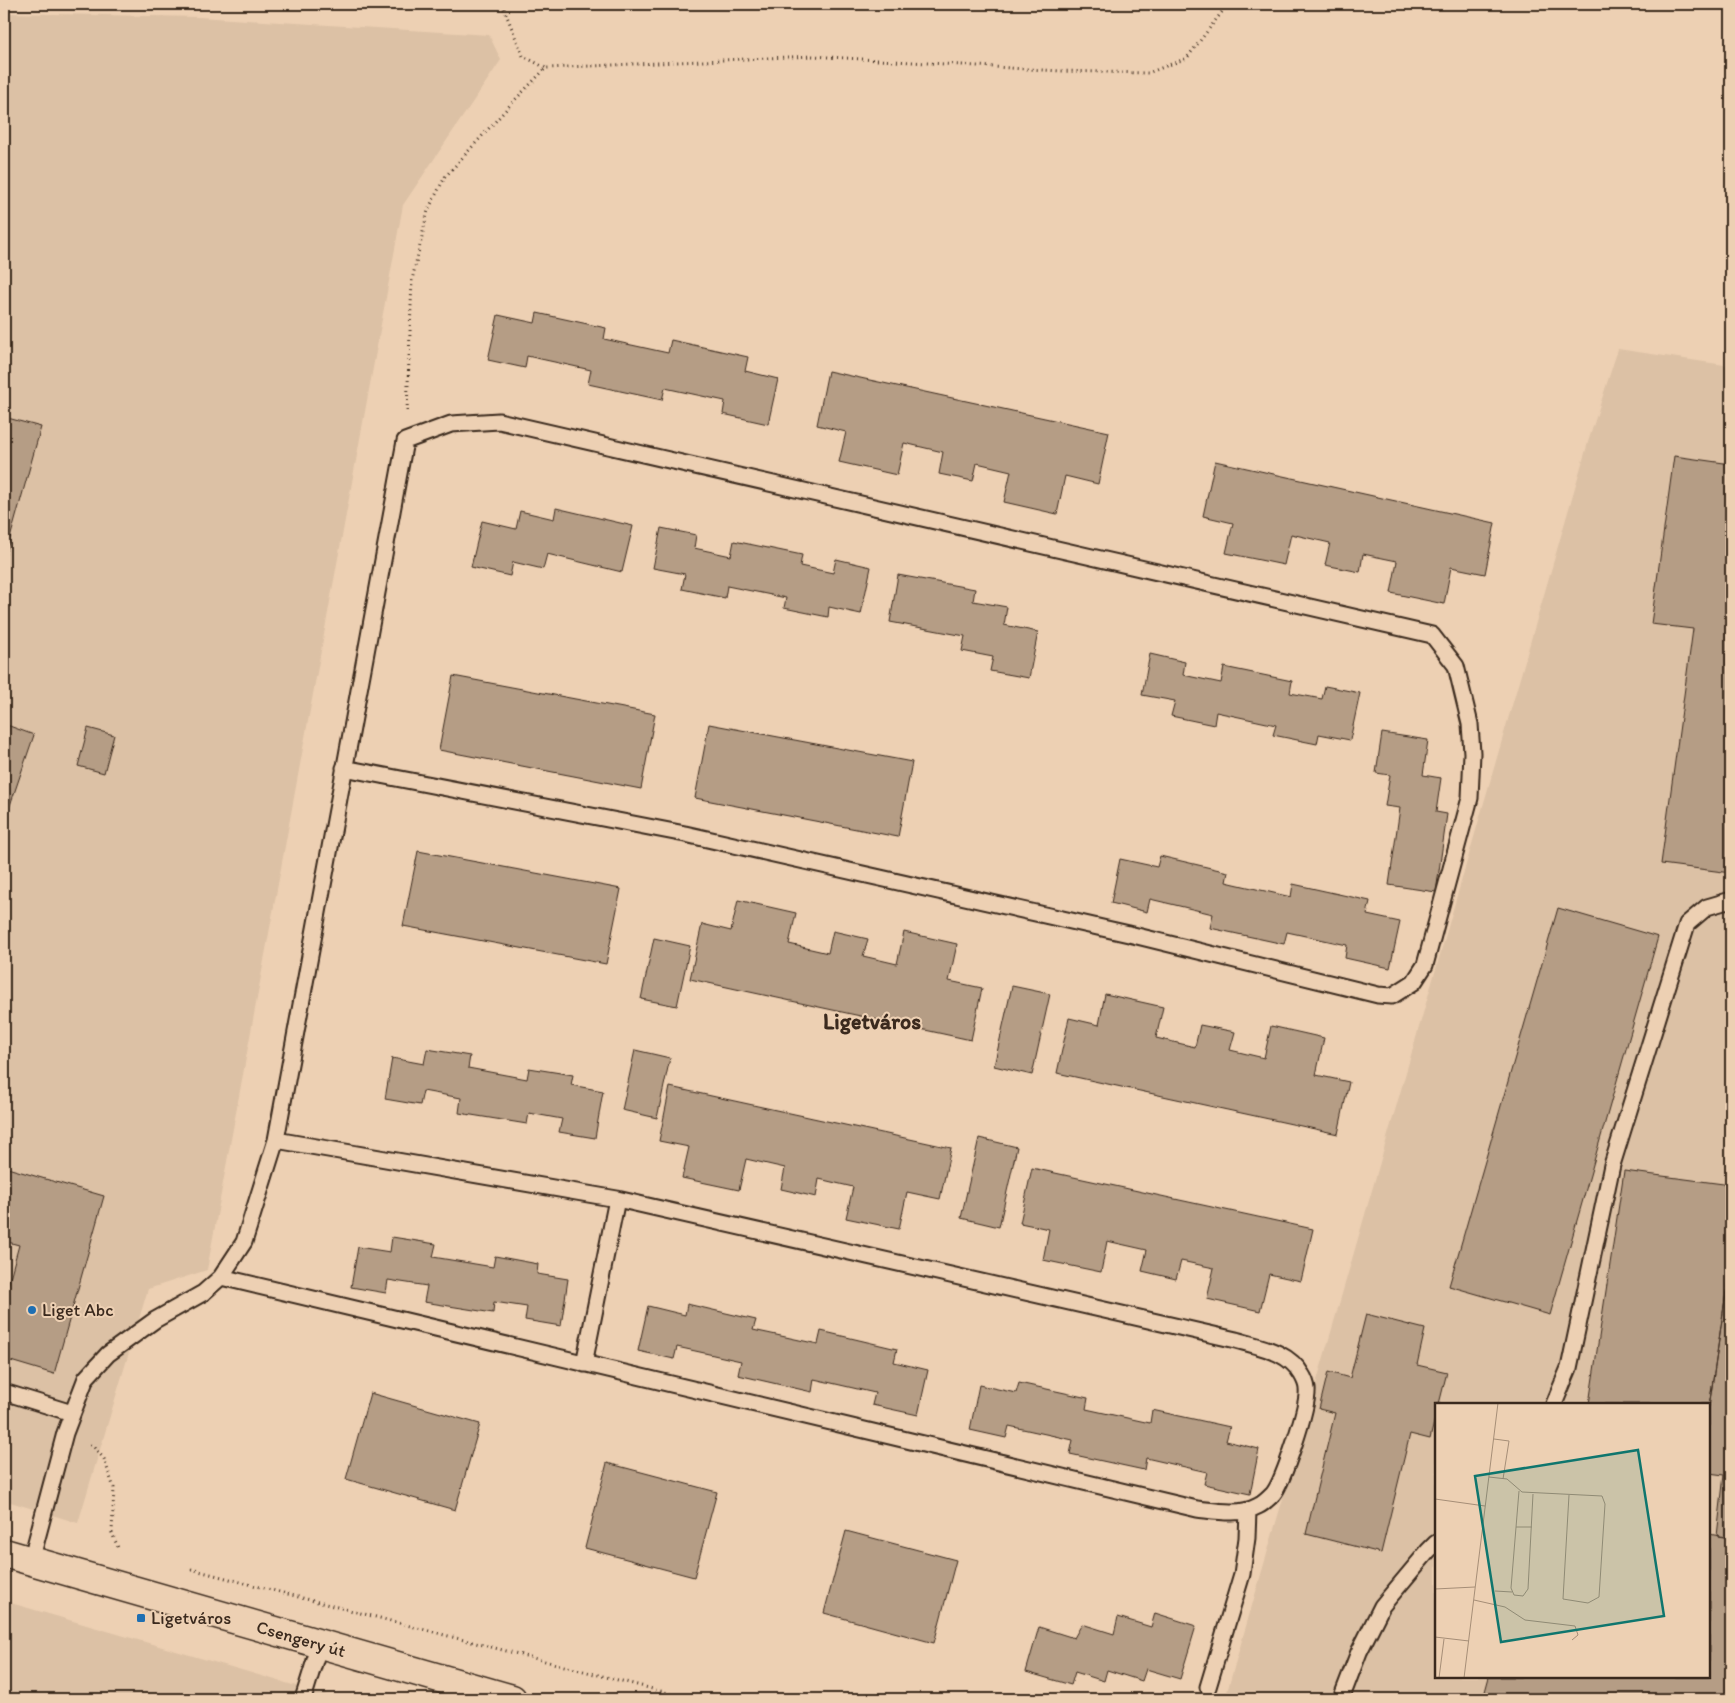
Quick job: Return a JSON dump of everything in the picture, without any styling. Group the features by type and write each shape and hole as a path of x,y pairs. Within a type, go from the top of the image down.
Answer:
{"main road":[{"name":"Csengery út","path":"4,1553 512,1699"}],"lane":[{"path":"31,1561 72,1413 86,1378 108,1354 155,1320 203,1294 221,1277 244,1242 276,1140 344,768 405,441 451,424 499,421 1432,635 1456,666 1470,724 1472,753 1470,798 1425,965 1414,982 1392,996 1378,995 1119,931 685,834 344,768"},
{"path":"1554,1403 1568,1368 1612,1165 1687,924 1707,907 1731,900"},
{"path":"221,1277 1198,1509 1226,1512 1248,1511 1259,1506 1273,1494 1284,1473 1306,1404 1307,1388 1302,1374 1289,1360 1275,1352 1216,1336 617,1199 276,1140"},
{"path":"584,1364 617,1199"},
{"path":"4,1392 72,1413"},
{"path":"1208,1687 1242,1574 1248,1511"},
{"path":"1341,1699 1359,1652 1382,1606 1435,1544"},
{"path":"304,1699 320,1644"}],"path":[{"path":"502,4 523,56 546,68 812,56 1060,71 1148,73 1187,58 1228,4"},
{"path":"405,441 409,393 412,280 428,210 445,177 546,68"},
{"path":"66,1433 94,1446 104,1459 114,1488 112,1533 118,1550 128,1552"},
{"path":"185,1568 691,1699"}],"shaded area":[{"path":"4,13 199,17 489,35 501,60 403,205 207,1270 148,1289 78,1523 4,1500"},
{"path":"1618,349 1731,366 1731,1699 1225,1699 1589,439"},
{"path":"4,1601 341,1699 4,1699"}],"building":[{"path":"537,313 606,328 604,339 668,353 671,340 748,357 745,371 778,379 768,424 723,414 725,401 665,388 662,400 588,384 591,370 527,356 525,368 488,360 498,315 535,323"},
{"path":"828,371 1109,432 1098,484 1065,476 1057,514 1004,502 1011,471 977,463 973,481 939,474 943,452 904,443 897,475 839,462 846,432 817,425"},
{"path":"4,417 41,427 4,560"},
{"path":"1674,456 1731,464 1731,873 1661,864 1693,629 1651,624"},
{"path":"1215,461 1495,523 1485,574 1451,567 1444,604 1391,593 1397,561 1363,554 1360,572 1325,565 1330,543 1291,534 1284,565 1226,553 1233,523 1203,516"},
{"path":"556,508 633,526 622,572 547,554 543,569 513,562 510,576 471,567 482,521 516,529 520,511 554,519"},
{"path":"661,528 696,535 694,548 731,556 734,541 802,555 800,566 833,573 836,559 871,567 861,614 829,607 828,617 784,608 786,598 727,586 725,598 682,589 685,574 653,568"},
{"path":"898,575 975,589 973,601 1007,607 1004,625 1038,632 1029,678 990,671 993,657 962,651 965,636 890,622"},
{"path":"1150,654 1185,662 1183,675 1221,683 1224,667 1292,681 1290,693 1322,699 1325,686 1360,693 1350,740 1319,734 1317,744 1273,735 1276,725 1216,712 1214,725 1171,716 1175,701 1142,695"},
{"path":"453,676 655,714 641,789 439,750"},
{"path":"4,724 34,735 4,823"},
{"path":"709,724 912,762 898,837 695,798"},
{"path":"88,728 114,735 104,773 78,766"},
{"path":"1382,733 1428,740 1423,775 1441,778 1436,812 1447,814 1436,892 1389,885 1400,808 1385,806 1390,775 1376,773"},
{"path":"418,851 621,889 606,964 403,926"},
{"path":"1160,856 1228,872 1226,882 1291,897 1293,884 1370,901 1367,915 1400,922 1390,968 1345,958 1347,945 1287,932 1284,944 1210,928 1213,914 1150,899 1147,912 1111,903 1120,859 1157,867"},
{"path":"738,900 796,913 789,944 828,953 833,931 868,939 863,956 897,964 904,932 957,944 949,981 982,988 971,1040 690,979 702,924 731,931"},
{"path":"1558,908 1658,937 1550,1315 1449,1286"},
{"path":"654,938 690,946 677,1006 641,999"},
{"path":"1012,986 1050,994 1032,1075 994,1066"},
{"path":"1105,994 1163,1007 1156,1038 1195,1047 1200,1025 1235,1032 1230,1050 1264,1058 1271,1026 1324,1038 1316,1075 1349,1082 1338,1134 1057,1073 1069,1018 1099,1025"},
{"path":"427,1049 470,1056 468,1068 527,1079 529,1068 573,1075 571,1085 603,1091 595,1138 559,1132 562,1119 529,1113 527,1124 459,1113 461,1098 423,1091 420,1105 385,1099 392,1058 424,1064"},
{"path":"635,1050 670,1058 657,1118 622,1110"},
{"path":"670,1087 951,1148 940,1199 907,1192 899,1229 846,1218 853,1187 819,1179 816,1197 781,1189 785,1168 746,1159 739,1190 682,1178 689,1147 659,1141"},
{"path":"979,1138 1017,1147 999,1227 961,1218"},
{"path":"4,1167 104,1196 54,1374 4,1359 4,1300 19,1245 4,1241"},
{"path":"1032,1168 1313,1229 1301,1281 1269,1274 1260,1311 1207,1299 1214,1268 1181,1261 1176,1279 1142,1271 1147,1250 1107,1241 1101,1272 1043,1260 1049,1229 1020,1223"},
{"path":"1624,1171 1731,1185 1731,1259 1710,1403 1589,1403"},
{"path":"392,1237 436,1244 433,1257 493,1267 495,1256 538,1264 537,1274 568,1279 561,1326 525,1320 527,1307 494,1302 493,1313 424,1302 427,1286 388,1280 386,1293 351,1287 358,1247 390,1252"},
{"path":"1731,1259 1731,1538 1717,1536 1724,1475 1710,1473 1710,1403"},
{"path":"687,1304 756,1320 753,1330 818,1344 821,1331 897,1349 894,1362 928,1370 918,1415 872,1405 875,1393 814,1379 812,1392 738,1375 741,1361 677,1347 674,1359 638,1351 648,1306 685,1315"},
{"path":"1366,1314 1425,1329 1417,1365 1447,1372 1439,1403 1435,1403 1435,1418 1430,1439 1410,1434 1381,1553 1306,1534 1335,1413 1319,1409 1328,1372 1350,1378"},
{"path":"1019,1383 1088,1398 1086,1409 1150,1423 1152,1410 1230,1427 1226,1441 1259,1449 1250,1494 1204,1484 1207,1472 1146,1458 1144,1470 1070,1454 1073,1440 1009,1426 1006,1438 970,1430 979,1385 1016,1393"},
{"path":"370,1393 480,1424 455,1510 346,1479"},
{"path":"607,1463 717,1492 694,1577 585,1548"},
{"path":"846,1531 956,1560 934,1643 824,1613"},
{"path":"1710,1534 1731,1538 1731,1699 1483,1699 1489,1678 1710,1678"},
{"path":"1155,1613 1196,1626 1180,1679 1146,1669 1142,1681 1107,1670 1104,1681 1075,1672 1071,1685 1026,1672 1039,1627 1074,1638 1082,1624 1114,1634 1118,1617 1151,1627"}],"place":[{"name":"Liget Abc","path":"32,1310"},
{"name":"Ligetváros","path":"141,1618"}],"district":[{"name":"Ligetváros","path":"872,1021"}]}
